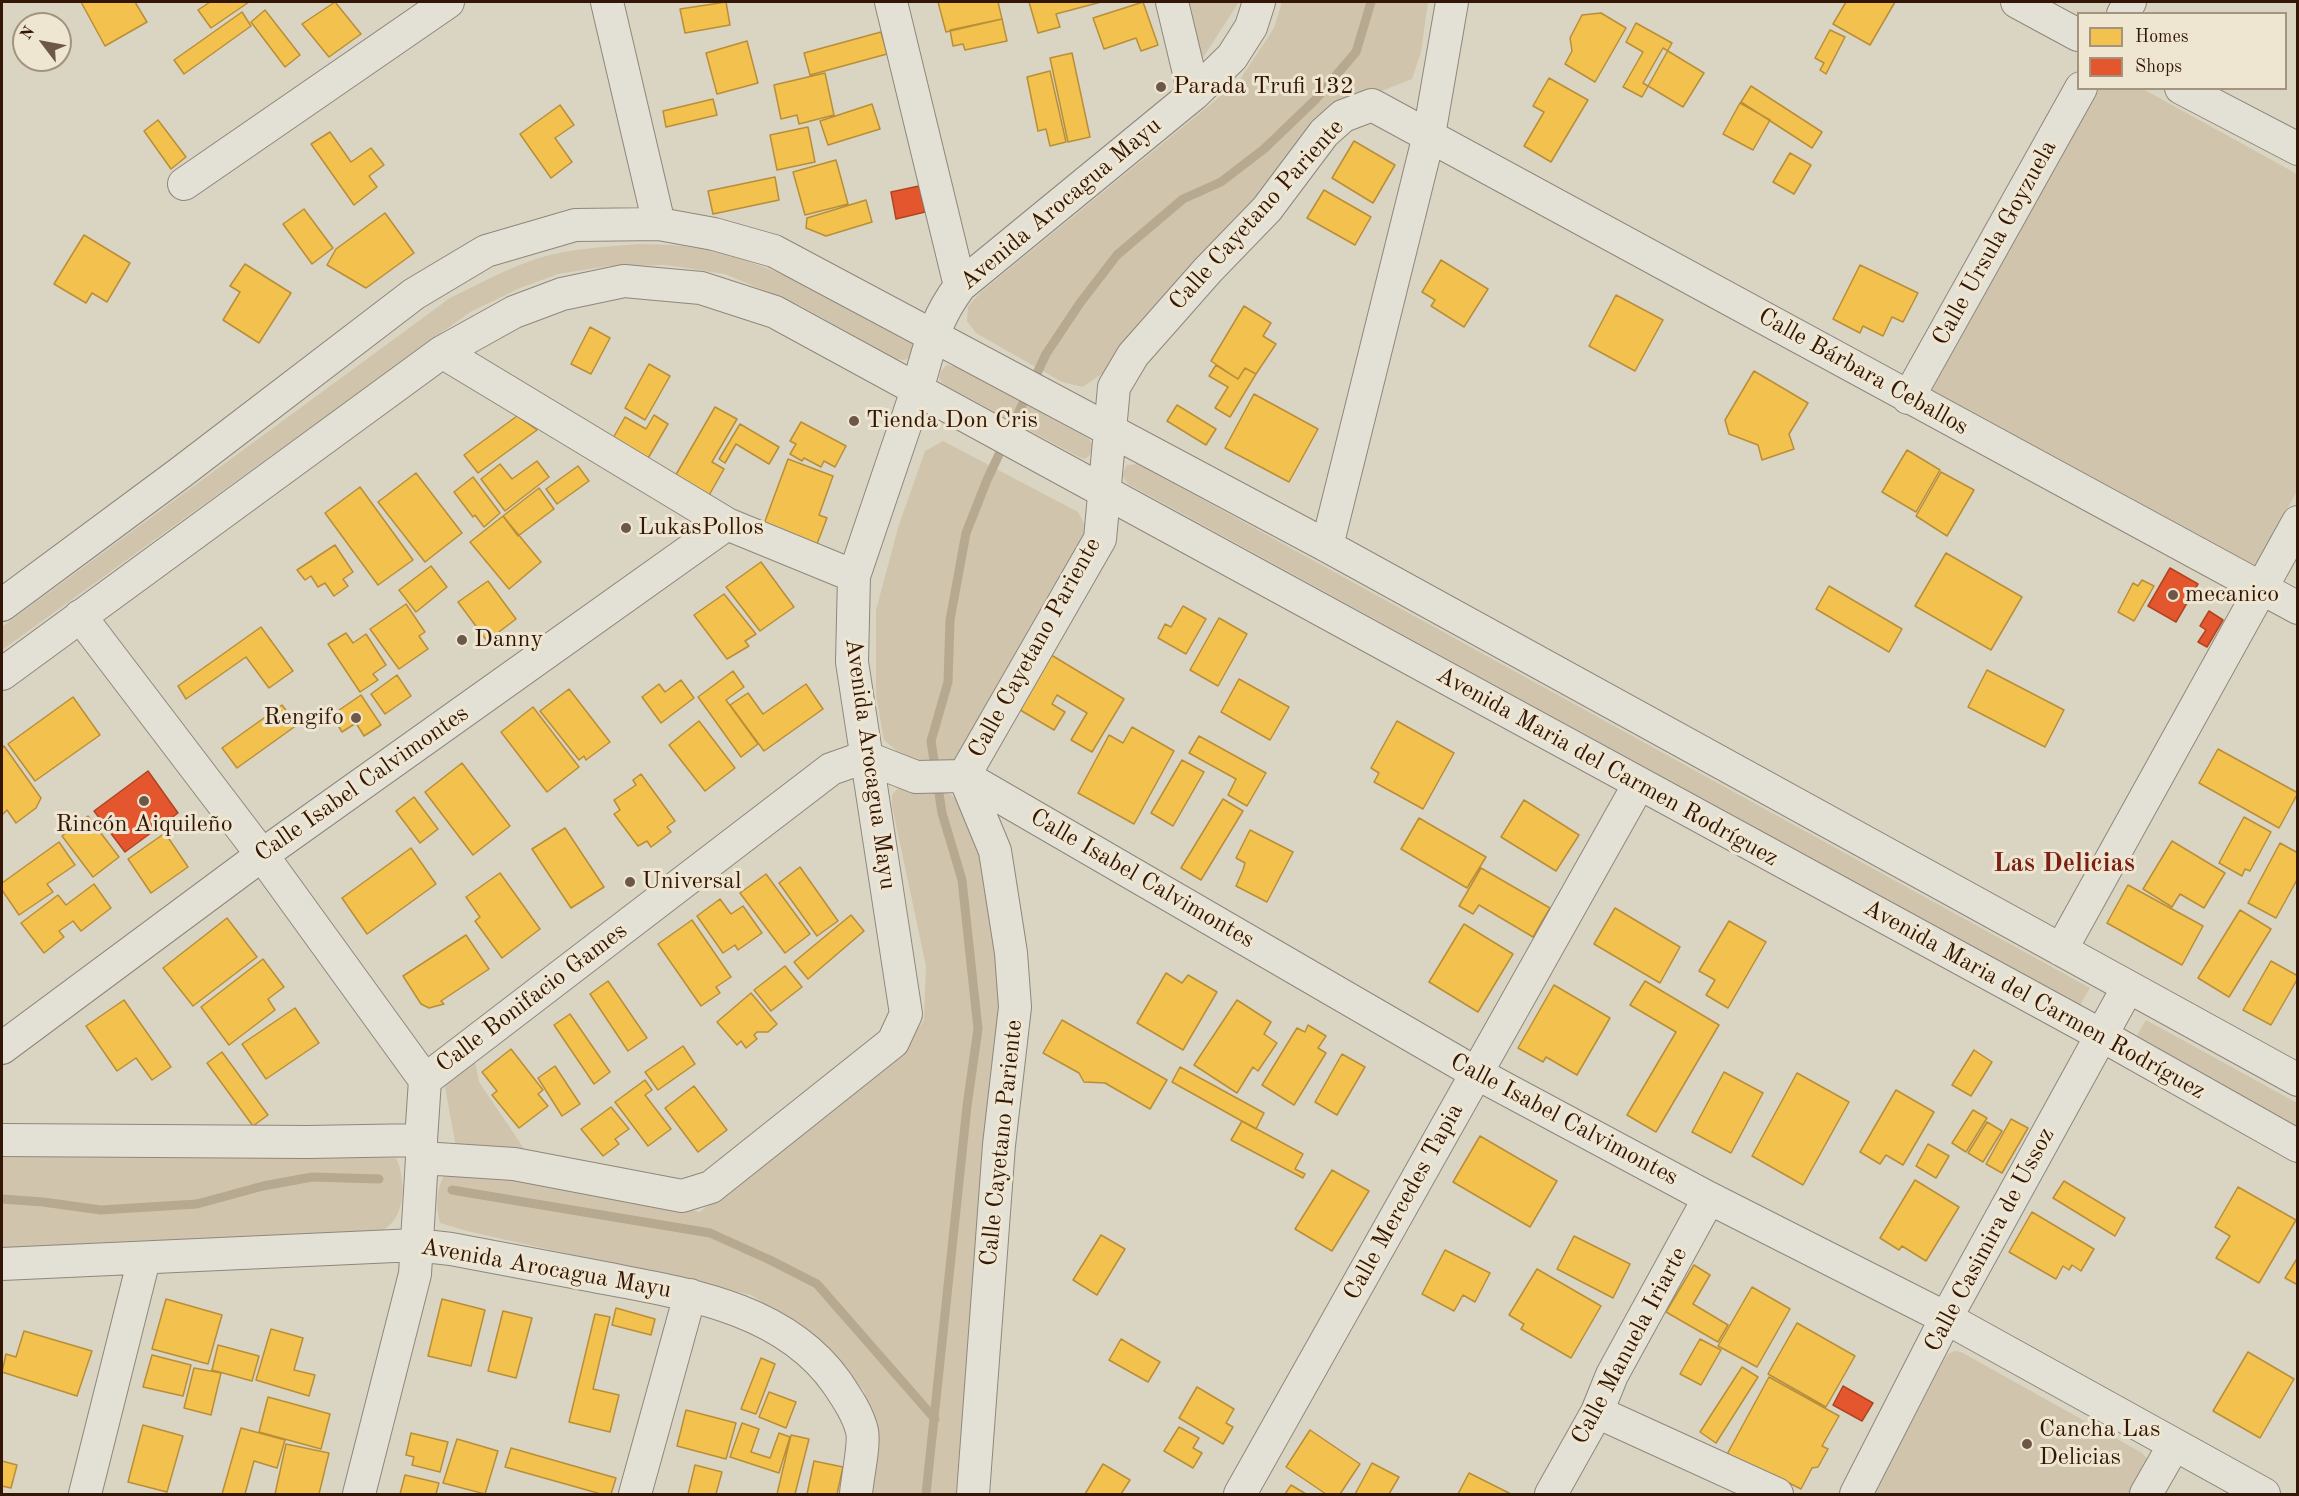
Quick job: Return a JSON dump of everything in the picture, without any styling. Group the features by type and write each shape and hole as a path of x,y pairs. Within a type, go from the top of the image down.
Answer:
{"street":[{"path":"184,184 448,2"},
{"path":"607,2 659,224"},
{"path":"891,2 960,286"},
{"path":"1172,2 1194,94"},
{"name":"Avenida Arocagua Mayu","path":"2,1140 307,1142 421,1149 682,1196 711,1186 893,1042 906,1014 852,662 854,576 917,388 932,336 944,307 960,286 1194,94 1232,57 1251,27 1259,2"},
{"path":"1327,546 1429,135 1452,2"},
{"path":"2017,2 2077,34"},
{"name":"Calle Ursula Goyzuela","path":"1908,398 2080,90"},
{"path":"2185,90 2298,149"},
{"name":"Calle Cayetano Pariente","path":"973,1494 999,1145 1015,1007 1011,953 995,851 964,776 1100,539 1114,387 1133,355 1208,270 1267,209 1330,127 1342,116 1372,105 1429,135"},
{"name":"Calle Bárbara Ceballos","path":"1429,135 1908,398 2298,608"},
{"path":"2,605 180,473 414,294 486,251 576,225 659,224 714,234 774,251 1110,430 1327,546 2298,1080"},
{"name":"Avenida Maria del Carmen Rodríguez","path":"2,674 442,352 514,312 562,294 624,281 701,288 775,312 917,388 1104,493 2101,1035 2298,1146"},
{"path":"442,352 727,524 854,576"},
{"path":"2061,950 2298,522"},
{"name":"Calle Isabel Calvimontes","path":"2,1048 262,855 727,524"},
{"path":"80,616 262,855 425,1080"},
{"path":"866,757 916,777 964,776"},
{"name":"Calle Bonifacio Games","path":"359,1494 415,1274 425,1080 831,769 866,757"},
{"name":"Calle Isabel Calvimontes","path":"964,776 1476,1073 1709,1198 1946,1318 2264,1494"},
{"name":"Calle Mercedes Tapia","path":"1240,1494 1638,784"},
{"name":"Calle Casimira de Ussoz","path":"1856,1494 1946,1318 2128,987"},
{"name":"Calle Manuela Iriarte","path":"1551,1494 1597,1412 1612,1375 1709,1198"},
{"name":"Avenida Arocagua Mayu","path":"2,1264 416,1245 451,1249 690,1295 740,1311 773,1328 804,1347 827,1369 850,1402 862,1433 856,1494"},
{"path":"85,1494 144,1259"},
{"path":"635,1494 690,1295"},
{"path":"1597,1412 1777,1494"},
{"path":"2146,1494 2174,1444"}],"shaded area":[{"path":"1188,2 1239,2 1202,59"},
{"path":"1282,2 1428,2 1421,52 1412,79 1328,112 1106,371 1083,387 1062,382 976,333 967,321 968,306 981,292 1239,81 1274,28"},
{"path":"2098,90 2145,90 2297,174 2297,491 2254,570 1931,392"},
{"path":"640,244 684,246 748,261 830,298 913,344 914,351 911,358 896,359 801,306 725,274 666,265 608,266 558,274 520,288 470,312 2,650 2,627 450,298 505,271 539,258 576,250"},
{"path":"947,365 957,367 1089,439 1093,446 1090,455 1085,459 1079,457 943,384 939,378 941,371"},
{"path":"943,441 1078,512 1089,533 958,761 912,764 884,740 876,695 876,610 898,528 925,451"},
{"path":"1138,464 2090,988 2080,1005 1128,484 1122,475 1127,465"},
{"path":"900,786 944,791 957,799 981,859 1003,992 983,1157 956,1494 869,1494 875,1430 864,1391 811,1334 751,1295 467,1231 440,1223 437,1210 438,1190 446,1172 551,1180 700,1212 904,1050 924,1020 926,966 892,806 892,795"},
{"path":"2146,1020 2297,1103 2297,1126 2136,1037"},
{"path":"474,1056 479,1082 527,1153 456,1147 445,1087 452,1074"},
{"path":"2,1154 396,1158 401,1172 402,1198 394,1220 380,1233 2,1248"},
{"path":"1955,1351 1961,1352 2142,1453 2148,1460 2135,1494 1874,1494 1944,1360 1948,1354"}],"building: Homes":[{"path":"81,2 135,2 147,22 105,46"},
{"path":"210,2 249,2 211,28 198,10"},
{"path":"335,2 361,34 329,57 302,24"},
{"path":"726,2 730,25 685,33 680,9"},
{"path":"938,2 998,2 1002,19 946,32"},
{"path":"1029,2 1101,2 1056,14 1060,27 1038,33"},
{"path":"1143,2 1158,45 1141,51 1136,38 1104,49 1093,18"},
{"path":"1846,2 1895,2 1870,45 1833,24"},
{"path":"265,10 300,55 285,67 251,22"},
{"path":"242,12 251,26 184,74 174,60"},
{"path":"1601,13 1626,28 1595,82 1565,64 1572,51 1570,38 1582,15"},
{"path":"1002,19 1007,41 965,50 963,44 953,46 950,30"},
{"path":"1636,23 1672,43 1642,97 1623,87 1643,52 1626,42"},
{"path":"1830,30 1845,37 1826,74 1820,70 1824,63 1815,58"},
{"path":"881,32 887,54 810,75 804,53"},
{"path":"747,41 758,83 717,94 706,53"},
{"path":"1663,48 1704,73 1683,107 1643,83"},
{"path":"1072,53 1090,137 1068,142 1050,58"},
{"path":"1050,71 1066,142 1050,146 1046,129 1038,131 1027,77"},
{"path":"825,73 834,115 799,124 797,115 781,119 774,85"},
{"path":"1549,78 1588,100 1551,162 1524,146 1544,112 1533,106"},
{"path":"1751,86 1822,132 1812,148 1741,102"},
{"path":"713,99 717,115 666,127 663,111"},
{"path":"1740,103 1770,120 1753,150 1723,134"},
{"path":"872,104 880,129 828,145 820,121"},
{"path":"560,105 574,125 555,138 572,162 551,178 520,134"},
{"path":"158,120 186,157 171,169 144,131"},
{"path":"808,127 815,162 777,170 770,135"},
{"path":"330,132 351,162 371,148 384,165 369,176 377,187 354,205 311,144"},
{"path":"1354,141 1395,165 1373,203 1332,178"},
{"path":"1790,153 1811,165 1794,194 1773,182"},
{"path":"836,160 848,204 805,215 793,172"},
{"path":"775,177 779,200 713,214 708,191"},
{"path":"1324,190 1371,217 1355,245 1307,218"},
{"path":"866,200 872,222 826,236 806,228 807,218"},
{"path":"304,209 333,248 312,264 283,224"},
{"path":"385,213 414,253 366,288 327,265 336,249"},
{"path":"84,235 130,263 107,302 92,293 86,303 54,284"},
{"path":"1441,260 1488,289 1464,327 1431,306 1435,300 1422,292"},
{"path":"245,264 291,293 259,343 223,320 240,292 230,286"},
{"path":"1860,265 1918,293 1903,322 1892,317 1883,336 1863,326 1860,333 1833,319"},
{"path":"1616,295 1663,320 1635,371 1589,346"},
{"path":"1244,306 1271,323 1263,336 1276,344 1256,374 1245,368 1238,379 1211,361"},
{"path":"590,327 610,338 591,374 571,364"},
{"path":"649,364 670,376 645,420 625,408"},
{"path":"1216,365 1238,379 1245,368 1256,374 1230,417 1215,408 1228,387 1209,376"},
{"path":"1754,371 1808,403 1789,434 1794,449 1762,460 1758,445 1729,434 1725,420"},
{"path":"1254,394 1318,429 1289,482 1225,448"},
{"path":"1177,405 1216,429 1206,445 1167,421"},
{"path":"715,407 737,419 712,462 724,469 708,497 674,478"},
{"path":"654,415 668,424 647,460 612,440 625,417 646,429"},
{"path":"517,416 537,430 478,473 464,455"},
{"path":"801,422 846,446 835,467 824,461 821,467 804,458 802,461 790,454 796,444 790,441"},
{"path":"740,424 779,447 769,464 736,444 725,463 719,459"},
{"path":"1907,450 1940,470 1916,512 1882,492"},
{"path":"788,459 833,476 819,515 827,518 817,544 764,524"},
{"path":"537,461 549,477 505,511 481,479 500,464 512,479"},
{"path":"578,466 589,481 557,504 546,489"},
{"path":"1941,472 1974,490 1947,536 1916,516"},
{"path":"416,473 462,533 425,562 378,502"},
{"path":"473,477 500,513 484,527 475,515 473,517 454,492"},
{"path":"360,487 413,560 378,585 325,513"},
{"path":"539,488 554,509 518,536 503,516"},
{"path":"503,516 541,562 509,589 470,542"},
{"path":"335,545 353,572 343,579 348,586 334,596 325,583 318,587 311,576 305,580 297,570"},
{"path":"1946,553 2022,597 1991,650 1915,606"},
{"path":"761,562 794,607 760,631 726,587"},
{"path":"431,566 447,587 416,612 399,590"},
{"path":"2142,580 2154,586 2134,621 2118,612 2133,583 2138,586"},
{"path":"488,581 516,619 487,641 458,602"},
{"path":"1829,586 1902,629 1889,652 1816,609"},
{"path":"724,594 756,634 745,641 749,646 727,659 694,615"},
{"path":"406,604 425,632 419,636 428,649 399,669 370,629"},
{"path":"1183,606 1206,619 1186,654 1158,638 1165,624 1171,627"},
{"path":"1219,618 1247,634 1218,686 1190,670"},
{"path":"261,627 293,671 269,688 246,657 186,699 178,686"},
{"path":"346,633 353,643 366,634 386,665 373,674 378,680 360,692 328,644"},
{"path":"1048,653 1124,699 1092,752 1071,740 1087,713 1057,695 1052,704 1065,712 1054,730 1015,707"},
{"path":"1987,670 2064,710 2045,747 1968,707"},
{"path":"733,671 744,687 726,700 758,744 741,757 698,697"},
{"path":"397,675 411,696 385,714 371,694"},
{"path":"1239,679 1289,707 1270,740 1221,712"},
{"path":"681,680 694,698 661,723 642,697 659,684 665,692"},
{"path":"806,684 823,709 764,751 730,705 748,693 763,714"},
{"path":"569,689 610,742 586,760 584,756 579,760 540,711"},
{"path":"361,695 381,725 364,736 356,723 342,732 332,715"},
{"path":"73,697 100,735 35,781 8,744"},
{"path":"282,705 297,725 237,768 222,748"},
{"path":"533,707 579,767 547,792 501,732"},
{"path":"699,721 735,768 705,791 669,745"},
{"path":"1397,721 1454,753 1423,809 1374,782 1379,773 1371,768"},
{"path":"1132,727 1174,751 1134,824 1078,793 1109,735 1123,743"},
{"path":"1199,736 1266,773 1247,806 1228,795 1236,779 1189,753"},
{"path":"4,746 41,798 36,808 16,823 7,810 2,815 2,748"},
{"path":"2218,749 2298,793 2279,828 2199,783"},
{"path":"1182,760 1204,772 1173,826 1151,813"},
{"path":"462,763 510,826 473,855 425,792"},
{"path":"641,774 675,821 667,827 671,832 651,847 647,841 638,846 614,814 620,810 614,800 636,785 633,780"},
{"path":"414,797 438,829 420,843 396,811"},
{"path":"1223,799 1243,811 1201,880 1181,868"},
{"path":"1524,800 1579,835 1556,871 1501,837"},
{"path":"88,816 119,857 93,877 62,836"},
{"path":"2244,817 2271,832 2250,871 2245,869 2242,876 2219,863"},
{"path":"1419,818 1486,857 1467,888 1401,849"},
{"path":"565,828 604,887 571,908 532,849"},
{"path":"1250,830 1293,852 1267,902 1236,886 1245,863 1236,858"},
{"path":"165,833 188,867 151,893 128,859"},
{"path":"2172,841 2225,873 2204,908 2180,894 2172,907 2143,889"},
{"path":"59,842 75,865 47,884 53,892 19,915 2,890 2,883"},
{"path":"2280,843 2298,853 2298,878 2276,918 2248,903"},
{"path":"411,848 436,884 367,934 342,898"},
{"path":"800,867 838,921 817,936 779,883"},
{"path":"1481,868 1550,908 1533,937 1479,905 1473,914 1459,906"},
{"path":"500,873 540,929 502,958 475,921 480,917 466,897"},
{"path":"766,874 810,934 785,953 740,893"},
{"path":"94,884 111,908 81,931 73,921 59,931 64,937 44,953 21,923 58,895 66,905"},
{"path":"2128,885 2203,926 2182,965 2107,923"},
{"path":"720,899 731,914 743,906 762,933 738,950 735,945 723,953 697,916"},
{"path":"1615,908 1680,947 1660,983 1594,944"},
{"path":"2240,910 2271,929 2229,997 2198,978"},
{"path":"851,915 864,931 808,979 794,962"},
{"path":"227,918 257,957 193,1006 163,968"},
{"path":"692,920 731,977 716,987 720,993 701,1006 658,944"},
{"path":"1729,921 1766,942 1728,1008 1706,995 1715,980 1699,971"},
{"path":"1464,924 1513,954 1478,1012 1429,982"},
{"path":"466,935 489,969 441,1001 444,1004 429,1008 421,1004 403,976"},
{"path":"263,959 284,987 268,999 275,1010 229,1045 201,1007"},
{"path":"2271,961 2298,978 2271,1025 2243,1010"},
{"path":"785,966 802,987 771,1011 754,990"},
{"path":"1166,973 1182,983 1188,975 1217,992 1183,1050 1137,1023"},
{"path":"608,981 647,1038 628,1051 590,994"},
{"path":"1645,981 1719,1025 1656,1132 1627,1115 1676,1032 1630,1005"},
{"path":"1554,985 1610,1018 1577,1075 1546,1057 1543,1062 1518,1048"},
{"path":"751,993 777,1024 768,1032 757,1032 754,1035 757,1039 746,1048 741,1041 737,1045 717,1022"},
{"path":"124,1000 171,1067 152,1080 136,1058 117,1071 86,1026"},
{"path":"1237,1000 1271,1022 1264,1034 1277,1043 1258,1071 1253,1067 1237,1093 1194,1065"},
{"path":"295,1008 319,1043 266,1079 242,1044"},
{"path":"570,1014 610,1072 594,1084 554,1025"},
{"path":"1062,1020 1167,1080 1150,1109 1105,1083 1084,1082 1079,1073 1043,1053"},
{"path":"1308,1025 1326,1036 1318,1048 1326,1053 1294,1105 1262,1085 1297,1028 1305,1032"},
{"path":"683,1046 695,1064 658,1090 645,1072"},
{"path":"511,1049 543,1090 538,1094 548,1106 519,1128 492,1095 497,1091 482,1072"},
{"path":"1974,1050 1992,1062 1971,1096 1952,1085"},
{"path":"222,1052 268,1115 253,1126 207,1063"},
{"path":"1342,1054 1365,1067 1337,1115 1315,1102"},
{"path":"555,1066 580,1104 562,1116 538,1078"},
{"path":"1180,1067 1264,1113 1256,1129 1172,1082"},
{"path":"1724,1072 1763,1093 1731,1153 1692,1132"},
{"path":"1797,1073 1849,1102 1803,1185 1752,1156"},
{"path":"645,1080 652,1090 645,1095 671,1129 648,1146 615,1102"},
{"path":"694,1086 727,1130 698,1152 665,1108"},
{"path":"1896,1090 1934,1112 1903,1165 1886,1155 1880,1164 1860,1152"},
{"path":"611,1107 629,1129 615,1139 619,1144 603,1156 581,1129"},
{"path":"1973,1110 1987,1118 1966,1152 1952,1143"},
{"path":"2011,1119 2028,1128 2002,1173 1986,1164"},
{"path":"1242,1121 1303,1154 1295,1169 1305,1174 1303,1178 1231,1140"},
{"path":"1987,1122 2002,1131 1983,1162 1968,1153"},
{"path":"1480,1136 1557,1181 1530,1227 1453,1182"},
{"path":"1928,1144 1949,1156 1936,1178 1916,1166"},
{"path":"1332,1170 1369,1191 1332,1251 1295,1229"},
{"path":"1915,1180 1959,1207 1926,1261 1902,1246 1899,1250 1880,1238"},
{"path":"2064,1181 2125,1218 2115,1236 2053,1198"},
{"path":"2238,1187 2296,1220 2259,1283 2216,1258 2230,1236 2215,1227"},
{"path":"2032,1212 2094,1249 2081,1271 2072,1265 2069,1270 2063,1266 2056,1279 2009,1252"},
{"path":"1101,1235 1125,1249 1097,1295 1073,1280"},
{"path":"1574,1236 1630,1264 1613,1298 1557,1269"},
{"path":"1445,1250 1490,1273 1475,1302 1463,1295 1454,1311 1422,1294"},
{"path":"2298,1257 2298,1285 2285,1278"},
{"path":"1694,1265 1710,1275 1693,1304 1728,1325 1718,1342 1666,1312"},
{"path":"1537,1269 1601,1306 1571,1358 1521,1329 1524,1324 1509,1315"},
{"path":"1752,1287 1790,1309 1757,1367 1718,1346"},
{"path":"166,1299 222,1315 208,1364 152,1349"},
{"path":"442,1299 485,1310 471,1366 428,1356"},
{"path":"616,1308 655,1319 651,1335 612,1325"},
{"path":"503,1311 532,1318 516,1378 488,1371"},
{"path":"595,1314 610,1317 593,1389 619,1395 610,1432 569,1422"},
{"path":"1797,1323 1855,1356 1826,1407 1768,1374"},
{"path":"271,1329 303,1338 294,1370 315,1375 309,1396 256,1380"},
{"path":"24,1331 92,1351 77,1396 2,1372 6,1354 16,1357"},
{"path":"1121,1339 1160,1362 1148,1382 1109,1360"},
{"path":"1700,1339 1721,1350 1701,1385 1680,1374"},
{"path":"218,1345 259,1356 252,1381 212,1370"},
{"path":"2248,1352 2294,1379 2260,1438 2213,1411"},
{"path":"152,1355 191,1365 183,1396 143,1387"},
{"path":"761,1358 775,1364 756,1414 741,1409"},
{"path":"1742,1367 1758,1377 1716,1443 1700,1432"},
{"path":"194,1368 221,1373 211,1415 184,1408"},
{"path":"1769,1377 1839,1416 1822,1446 1828,1449 1818,1467 1812,1468 1801,1489 1789,1483 1785,1491 1725,1458"},
{"path":"1197,1387 1234,1409 1226,1423 1233,1427 1223,1444 1179,1418"},
{"path":"769,1392 796,1402 786,1428 759,1417"},
{"path":"268,1397 330,1414 321,1449 259,1432"},
{"path":"686,1410 736,1423 726,1459 677,1446"},
{"path":"742,1423 759,1429 751,1452 770,1458 779,1433 790,1437 779,1473 730,1457"},
{"path":"143,1425 183,1436 167,1492 128,1482"},
{"path":"1179,1427 1199,1438 1193,1448 1202,1453 1193,1468 1164,1451"},
{"path":"241,1428 285,1440 277,1468 254,1461 245,1494 222,1494"},
{"path":"1310,1430 1360,1464 1340,1494 1326,1494 1286,1467"},
{"path":"411,1433 448,1442 440,1472 412,1465 414,1457 406,1455"},
{"path":"791,1435 809,1439 795,1494 777,1494"},
{"path":"457,1439 498,1451 485,1494 443,1483"},
{"path":"286,1444 329,1453 319,1494 275,1494"},
{"path":"511,1448 616,1478 611,1494 601,1494 505,1467"},
{"path":"2,1461 17,1465 11,1488 2,1486"},
{"path":"814,1461 843,1467 837,1494 807,1494"},
{"path":"1372,1463 1399,1477 1389,1494 1355,1494"},
{"path":"1103,1464 1130,1480 1121,1494 1085,1494"},
{"path":"695,1465 722,1472 716,1494 688,1494"},
{"path":"1469,1473 1511,1494 1458,1494"},
{"path":"405,1475 439,1483 436,1494 400,1494"},
{"path":"1291,1485 1306,1494 1285,1494"}],"building: Shops":[{"path":"919,186 925,212 896,219 891,192"},
{"name":"mecanico","path":"2170,568 2198,584 2176,622 2148,606"},
{"name":"mecanico","path":"2209,611 2223,620 2207,647 2198,642 2206,630 2200,626"},
{"path":"148,771 178,813 125,852 94,811"},
{"path":"1843,1386 1873,1403 1862,1421 1833,1405"}],"waterway":[{"path":"926,1494 967,1106 978,1029 962,880 942,813 931,741 948,682 950,620 966,533 987,480 1046,354 1080,303 1117,255 1183,199 1221,182 1264,149 1315,100 1356,52 1371,2"},
{"path":"2,1199 101,1210 197,1204 263,1186 312,1177 379,1179"},
{"path":"452,1190 710,1233 770,1260 817,1284 935,1419"}],"place":[{"name":"Parada Trufi 132","path":"1161,87"},
{"name":"Tienda Don Cris","path":"854,421"},
{"name":"LukasPollos","path":"626,528"},
{"name":"mecanico","path":"2173,595"},
{"name":"Danny","path":"462,640"},
{"name":"Rengifo","path":"356,718"},
{"name":"Rincón Aiquileño","path":"144,801"},
{"name":"Universal","path":"630,882"},
{"name":"Cancha Las Delicias","path":"2027,1444"}],"district":[{"name":"Las Delicias","path":"2064,864"}]}
